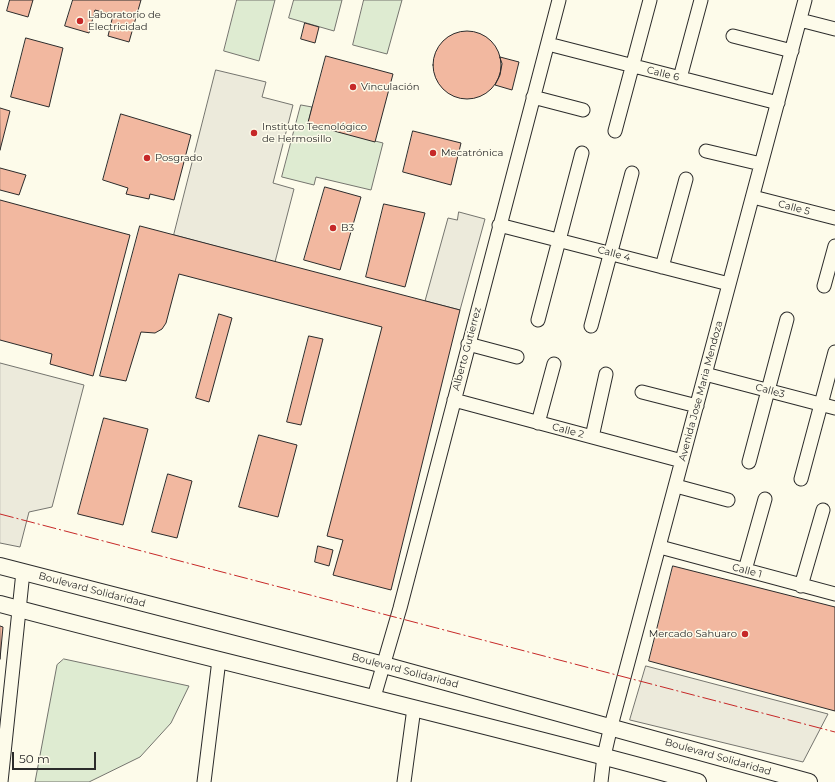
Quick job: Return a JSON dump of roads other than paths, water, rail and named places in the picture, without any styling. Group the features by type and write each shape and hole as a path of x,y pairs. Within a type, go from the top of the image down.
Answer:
{"main road":[{"name":"Boulevard Solidaridad","path":"0,566 384,665 611,726 809,782"},
{"path":"0,604 219,660 374,697 604,756 698,782"}],"street":[{"name":"Alberto Gutierrez","path":"374,697 384,665 559,0"},
{"path":"615,131 650,0"},
{"path":"680,78 701,0"},
{"name":"Avenida Jose Maria Mendoza","path":"601,782 604,756 611,726 805,0"},
{"path":"800,20 835,29"},
{"path":"733,36 792,51"},
{"name":"Calle 6","path":"548,44 778,104"},
{"path":"533,97 583,110"},
{"path":"706,151 762,164"},
{"path":"538,320 582,153"},
{"path":"591,326 632,173"},
{"path":"662,267 686,178"},
{"name":"Calle 5","path":"753,197 835,218"},
{"name":"Calle 4","path":"499,224 729,284"},
{"path":"824,286 835,246"},
{"path":"749,462 787,319"},
{"path":"468,344 517,357"},
{"path":"801,479 835,352"},
{"path":"538,423 554,364"},
{"path":"592,437 606,374"},
{"name":"Calle3","path":"705,374 835,408"},
{"path":"642,392 697,406"},
{"name":"Calle 2","path":"454,400 682,461"},
{"path":"676,486 728,500"},
{"path":"745,570 765,499"},
{"path":"801,586 823,510"},
{"name":"Calle 1","path":"660,547 835,594"},
{"path":"1,782 23,572"},
{"path":"204,782 219,660"},
{"path":"404,782 414,708"}],"place":[{"name":"Laboratorio de Electricidad","path":"80,21"},
{"name":"Vinculación","path":"353,87"},
{"name":"Instituto Tecnológico de Hermosillo","path":"254,133"},
{"name":"Mecatrónica","path":"433,153"},
{"name":"Posgrado","path":"147,158"},
{"name":"B3","path":"333,228"},
{"name":"Mercado Sahuaro","path":"745,634"}]}
